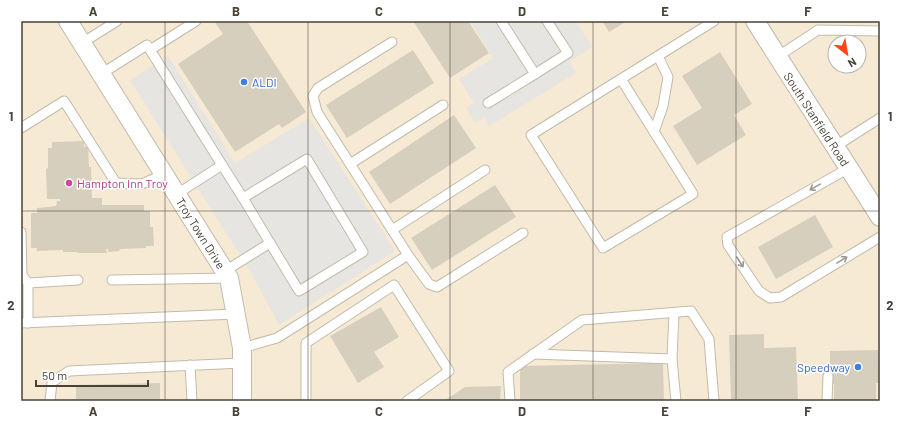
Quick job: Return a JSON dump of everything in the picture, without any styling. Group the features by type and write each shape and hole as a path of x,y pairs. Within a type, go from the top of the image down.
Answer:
{"street":[{"name":"Troy Town Drive","path":"68,21 227,274 236,314 242,356 242,401"},
{"name":"South Stanfield Road","path":"755,21 880,217"}],"lane":[{"path":"82,43 116,21"},
{"path":"150,50 196,21"},
{"path":"501,21 535,74"},
{"path":"488,103 568,53 547,21"},
{"path":"621,79 693,194 603,248 531,135 714,21"},
{"path":"777,57 817,26 880,31"},
{"path":"392,42 318,88 313,96 317,112 408,255 429,284 437,287 523,233"},
{"path":"101,74 147,45 244,198 299,291 363,252 307,159 244,198"},
{"path":"654,132 663,106 668,77 658,56"},
{"path":"21,128 64,101 116,183 142,184 164,174"},
{"path":"350,164 443,105"},
{"path":"836,146 880,118"},
{"path":"177,194 222,165"},
{"path":"849,168 728,237 728,244 759,291 770,298 781,297 880,237"},
{"path":"392,230 485,170"},
{"path":"21,232 22,275 28,283 24,323 236,314"},
{"path":"112,280 227,274 270,244"},
{"path":"50,401 52,382 69,371 190,365 242,356 277,338 408,255"},
{"path":"28,283 78,280"},
{"path":"306,401 306,343 394,285 449,370 407,401"},
{"path":"510,401 508,372 582,320 691,312 709,339 714,401"},
{"path":"674,313 672,359 676,401"},
{"path":"533,354 672,359"},
{"path":"190,365 192,401"},
{"path":"828,376 828,401"}],"shaded area":[{"path":"21,21 880,21 880,401 21,401"},
{"path":"470,21 576,21 592,47 569,62 576,73 489,126 484,118 475,123 466,108 474,103 459,79 493,58"},
{"path":"168,56 235,163 309,118 395,251 279,325 250,271 130,80"}],"building":[{"path":"214,21 247,21 306,112 282,128 279,124 235,152 178,64 223,34"},
{"path":"413,21 468,21 489,53 450,78"},
{"path":"602,21 627,21 609,32"},
{"path":"413,50 434,83 347,138 326,105"},
{"path":"720,52 752,104 734,115 746,135 697,165 673,126 702,108 682,76"},
{"path":"454,115 476,148 390,204 369,172"},
{"name":"Hampton Inn Troy","path":"84,141 84,147 88,147 89,167 91,167 92,198 102,198 102,205 144,205 144,211 150,211 150,227 153,227 154,246 146,246 146,248 120,249 119,251 108,252 108,249 106,249 107,253 63,252 63,250 37,251 37,248 31,248 31,213 37,213 37,208 56,206 57,201 60,201 60,199 47,199 46,169 48,168 48,148 52,148 52,142"},
{"path":"495,185 516,217 432,270 411,238"},
{"path":"815,215 833,247 776,279 758,247"},
{"path":"381,307 399,337 374,352 384,367 358,383 330,336"},
{"path":"764,334 764,348 796,347 798,401 731,401 729,335"},
{"path":"878,350 879,383 876,383 876,401 834,401 834,384 830,384 830,351"},
{"path":"663,363 664,401 520,401 520,366"},
{"path":"160,383 160,401 76,401 76,385"},
{"path":"501,386 500,401 444,401 465,387"}],"place":[{"name":"ALDI","path":"244,82"},
{"name":"Hampton Inn Troy","path":"69,183"},
{"name":"Speedway","path":"858,367"}]}
